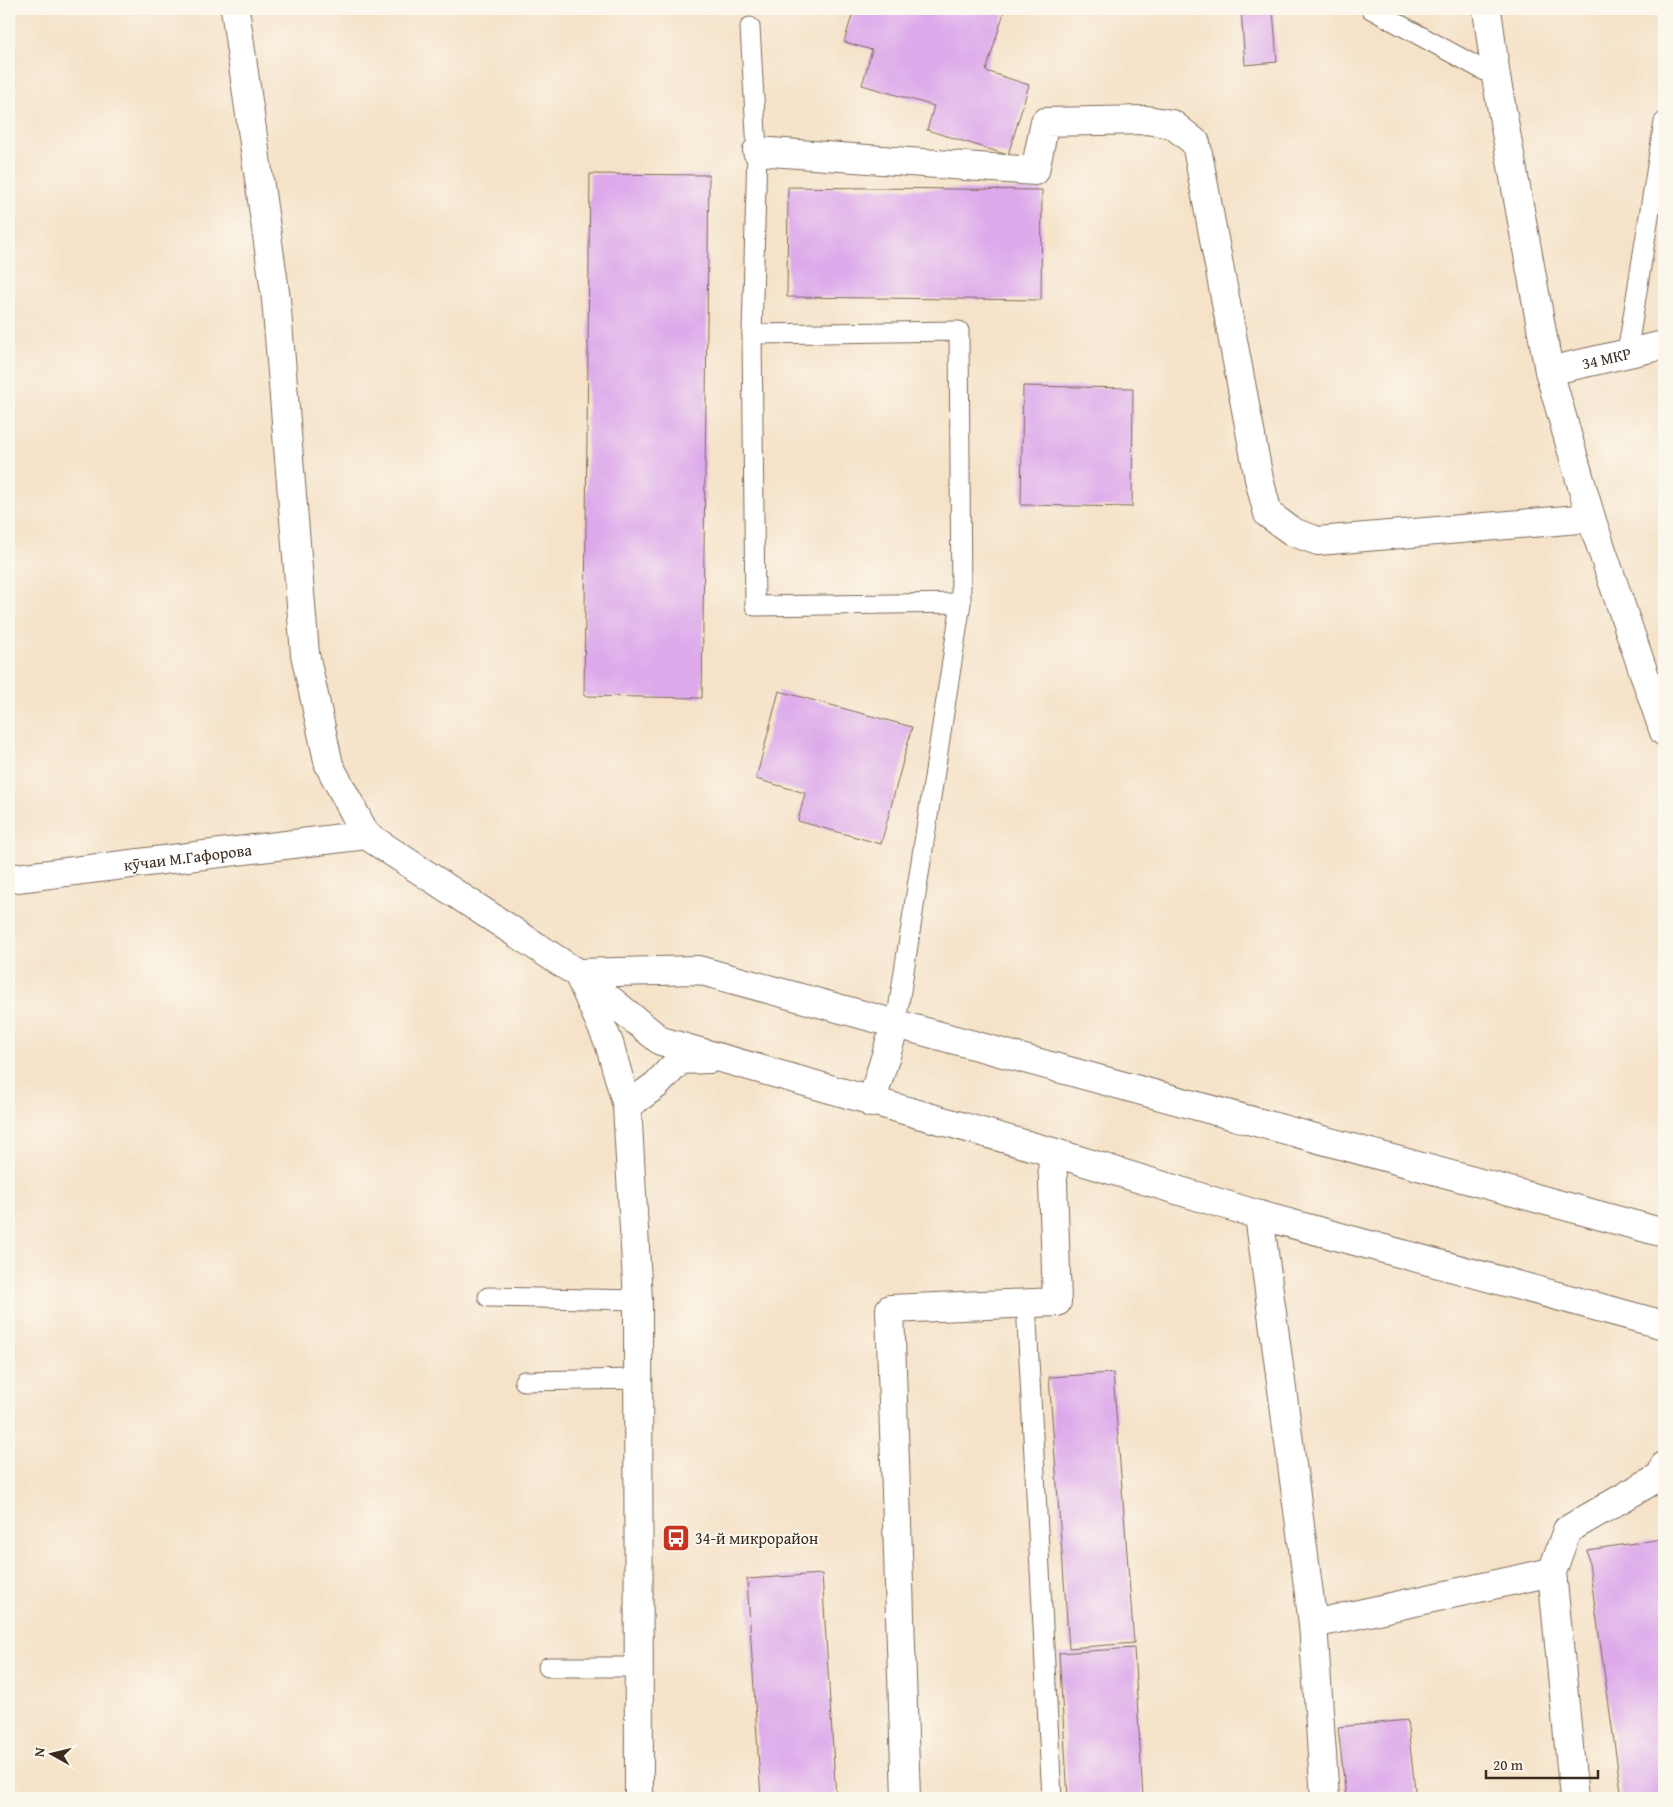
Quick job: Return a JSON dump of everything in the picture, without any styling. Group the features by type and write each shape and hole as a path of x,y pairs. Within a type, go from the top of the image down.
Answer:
{"street":[{"path":"235,9 276,298 305,654 329,765 366,835 577,973 661,1041 871,1103 1052,1152 1259,1215 1664,1325"},
{"path":"1487,9 1496,78 1550,371 1592,518 1664,732"},
{"path":"756,151 1035,171 1044,122 1147,120 1172,124 1196,143 1259,480 1268,514 1293,532 1318,541 1592,518"},
{"name":"34 МКР","path":"1550,371 1664,345"},
{"name":"кӯчаи М.Гафорова","path":"9,879 366,835"},
{"path":"577,973 698,970 1664,1233"},
{"path":"577,973 609,1043 627,1106 638,1300 639,1798"},
{"path":"871,1103 896,1023"},
{"path":"627,1106 656,1085 680,1060 716,1058"},
{"path":"906,1798 890,1309 1057,1302 1052,1152"},
{"path":"1259,1215 1313,1624 1325,1798"},
{"path":"1574,1798 1552,1572 1567,1530 1662,1475 1664,1466"},
{"path":"1313,1624 1552,1572"}],"lane":[{"path":"1371,9 1496,78"},
{"path":"750,27 756,151 752,334 755,606 961,604"},
{"path":"1627,354 1664,122"},
{"path":"752,334 959,332 961,604 896,1023"},
{"path":"488,1297 638,1300"},
{"path":"1026,1303 1052,1798"},
{"path":"524,1381 637,1379"},
{"path":"548,1667 638,1667"}],"building":[{"path":"854,9 1005,9 986,71 1029,85 1008,155 927,130 934,106 862,85 872,50 844,42"},
{"path":"1241,9 1273,9 1277,62 1245,65"},
{"path":"590,174 709,175 702,698 584,696"},
{"path":"788,187 1042,190 1041,300 787,297"},
{"path":"1023,386 1133,388 1132,507 1021,505"},
{"path":"779,691 912,727 881,844 798,821 805,793 756,779"},
{"path":"1113,1373 1134,1643 1069,1648 1049,1377"},
{"path":"1662,1539 1664,1554 1664,1798 1622,1798 1587,1550"},
{"path":"822,1574 836,1798 761,1798 747,1579"},
{"path":"1134,1648 1143,1798 1068,1798 1059,1653"},
{"path":"1407,1720 1416,1798 1346,1798 1338,1727"}],"place":[{"name":"34-й микрорайон","path":"676,1538"}]}
